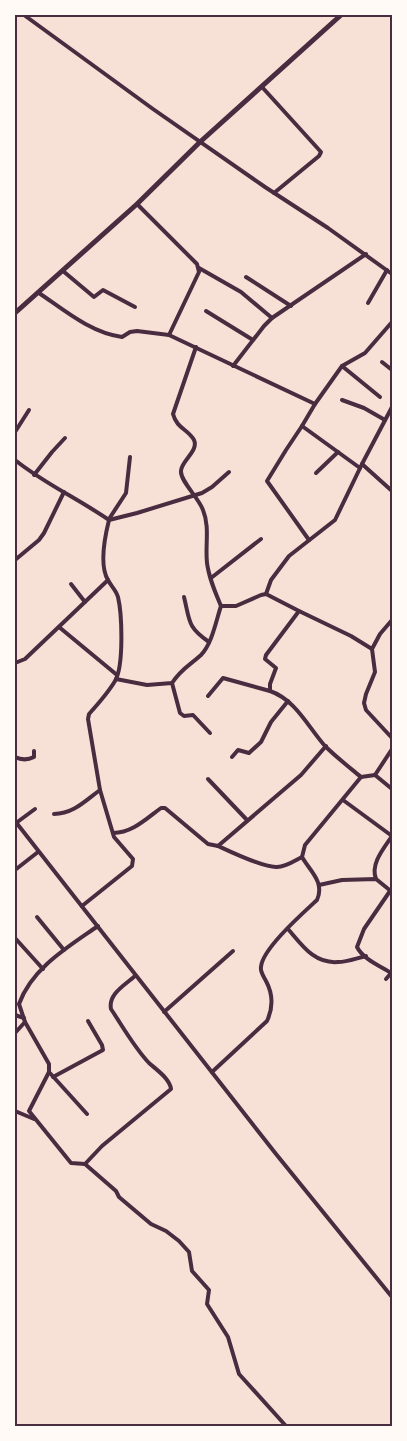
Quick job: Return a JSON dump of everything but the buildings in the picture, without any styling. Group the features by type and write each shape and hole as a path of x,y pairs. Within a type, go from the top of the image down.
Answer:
{"main road":[{"path":"15,313 137,204 200,142 341,15"}],"street":[{"path":"24,15 200,142 390,272 368,303"},
{"path":"262,87 321,152 319,156 274,193"},
{"path":"137,204 197,264 198,268 198,272 169,335"},
{"path":"233,366 272,318 366,254"},
{"path":"198,268 241,292 272,318"},
{"path":"63,271 94,297 103,290 135,307"},
{"path":"246,277 291,306"},
{"path":"39,293 81,322 122,337 130,332 137,331 169,335 315,404"},
{"path":"206,311 253,340"},
{"path":"309,540 267,481 315,404 342,366 365,353 392,322"},
{"path":"196,347 173,414 175,422 194,440 193,450 182,465 181,472 184,482 204,510 208,530 207,562 221,606 209,642 201,655 180,671 172,683 180,712 184,716 193,715 210,733"},
{"path":"382,362 392,370"},
{"path":"342,366 380,397"},
{"path":"342,400 364,408 385,420"},
{"path":"266,594 271,580 289,556 335,520 392,407"},
{"path":"15,432 29,410"},
{"path":"302,426 361,466 392,491"},
{"path":"34,475 65,438"},
{"path":"316,472 338,452"},
{"path":"82,906 132,866 133,859 114,837 100,790 88,717 117,677 121,639 120,609 116,591 104,570 104,541 109,520 126,492 130,457"},
{"path":"15,460 34,475 109,520 202,493 212,487 228,472"},
{"path":"15,560 39,540 64,492"},
{"path":"211,578 261,539"},
{"path":"15,663 25,659 108,580"},
{"path":"71,584 85,602"},
{"path":"221,606 236,606 261,594 266,594 351,636 372,649"},
{"path":"184,597 191,627 209,642"},
{"path":"270,691 270,684 276,668 266,661 266,655 299,611"},
{"path":"392,620 380,634 372,649 375,672 364,703 366,710 392,738"},
{"path":"59,626 117,677 147,685 172,683"},
{"path":"208,696 223,678 279,694 288,701 326,746 361,777"},
{"path":"232,757 238,750 249,752 261,742 271,722 288,701"},
{"path":"218,846 301,775 326,746"},
{"path":"113,833 122,833 132,829 161,808 165,808 208,844 276,868 287,865 302,857 305,845 361,777 374,774 392,749"},
{"path":"15,757 26,760 35,755 34,751"},
{"path":"374,774 392,790"},
{"path":"208,779 247,820"},
{"path":"54,814 75,810 100,790"},
{"path":"343,800 392,836 381,853 374,870 376,879 391,892 364,929 358,943 358,949 366,956 392,972 386,979"},
{"path":"35,809 16,824 276,1154 392,1297"},
{"path":"15,870 38,852"},
{"path":"212,1072 267,1021 271,1014 271,992 261,972 262,962 268,949 317,900 320,893 316,875 302,857"},
{"path":"319,884 342,880 376,879"},
{"path":"37,917 64,950"},
{"path":"19,1004 29,984 43,969 64,950 98,926"},
{"path":"288,929 308,952 320,960 340,962 366,956"},
{"path":"15,938 43,969"},
{"path":"164,1012 233,951"},
{"path":"85,1164 102,1146 171,1089 167,1080 135,1047 110,1009 109,1002 112,996 135,976"},
{"path":"15,1001 19,1004 25,1020 49,1064 49,1072 30,1108 30,1114 71,1163 85,1164 116,1191 119,1197 126,1203 151,1224 166,1231 189,1252 192,1271 209,1290 207,1304 228,1336 239,1374 286,1426"},
{"path":"15,1015 25,1020"},
{"path":"15,1033 25,1020"},
{"path":"53,1077 102,1051 102,1045 88,1020"},
{"path":"49,1072 87,1114"},
{"path":"15,1111 36,1120"}]}
